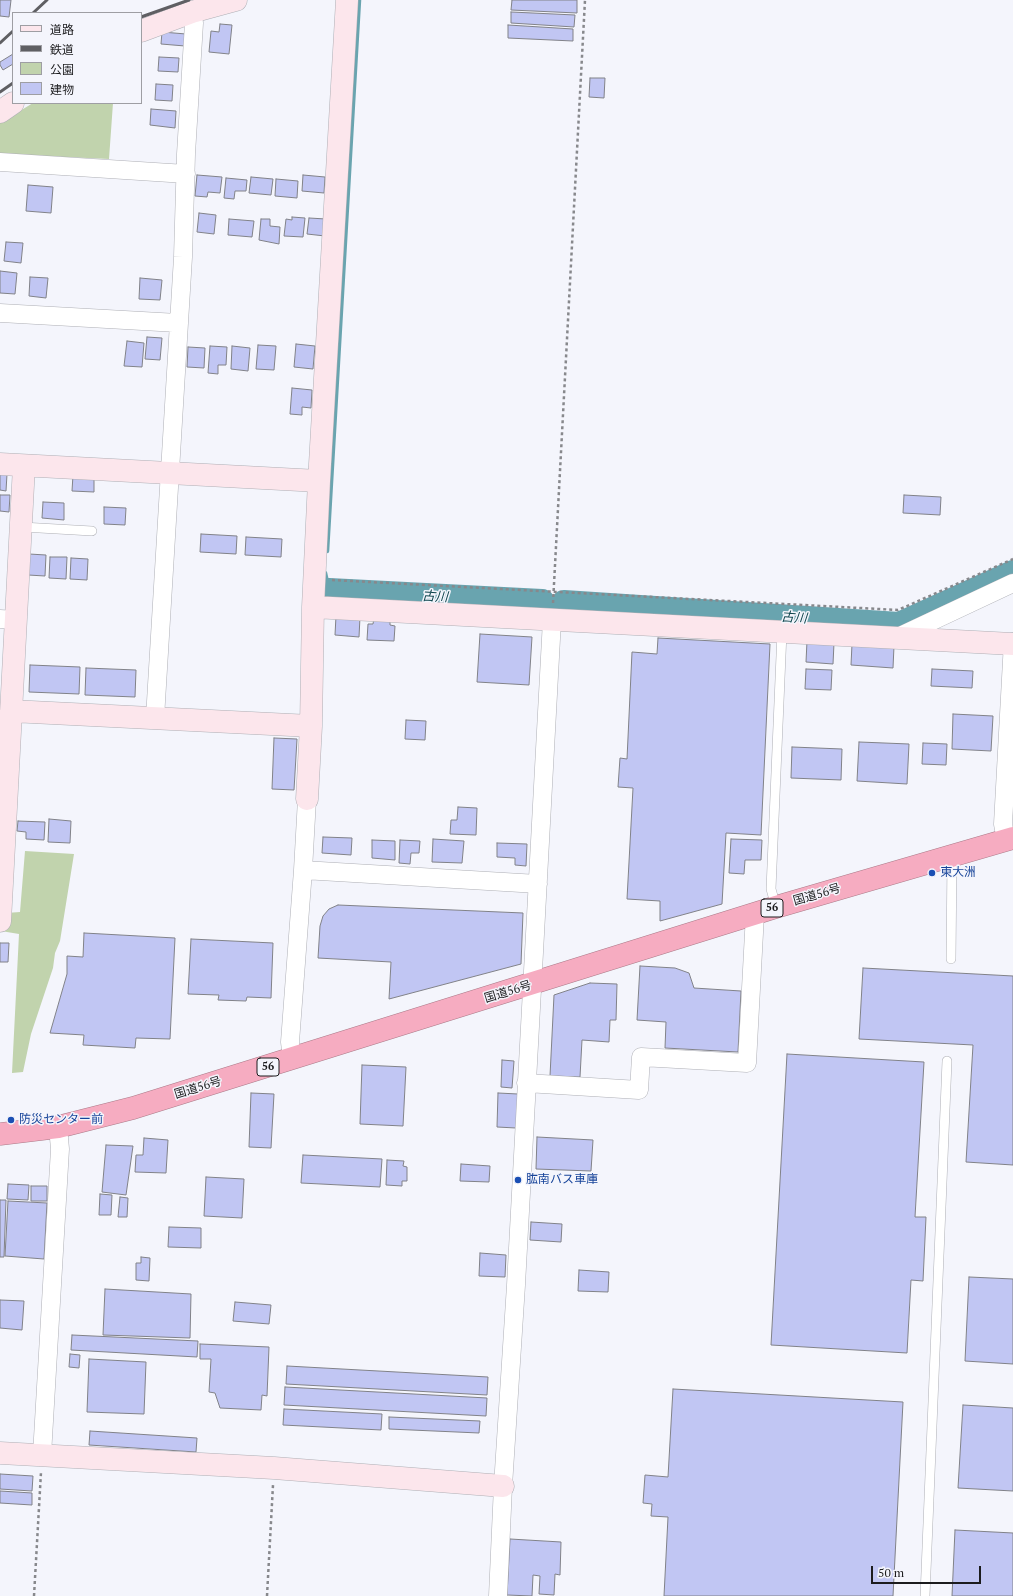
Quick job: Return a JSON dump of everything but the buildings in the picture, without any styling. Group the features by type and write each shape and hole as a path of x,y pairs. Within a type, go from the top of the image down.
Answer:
{"highway":[{"name":"国道56号","path":"0,1134 58,1127 134,1108 776,907 1009,839"}],"street":[{"path":"142,31 192,12 236,0"},
{"path":"292,1059 290,1042 303,870 311,726 313,607 319,481 347,0"},
{"path":"155,718 194,23 192,12"},
{"path":"0,112 12,104"},
{"path":"0,162 186,174"},
{"path":"0,313 178,323"},
{"path":"0,464 319,481"},
{"path":"0,921 3,775 11,711 8,619 22,527 24,466"},
{"path":"896,638 1013,583"},
{"path":"313,607 1013,644 1003,824 1009,839"},
{"path":"498,1596 552,620"},
{"path":"11,711 311,726"},
{"path":"303,870 538,884"},
{"path":"526,1083 639,1090 641,1057 747,1063 756,914"},
{"path":"42,1455 60,1149 58,1127"},
{"path":"0,1453 274,1468 503,1486"}],"lane":[{"path":"22,527 92,531"},
{"path":"776,907 771,889 782,632"},
{"path":"951,959 952,856"},
{"path":"925,1596 947,1061"}],"path":[{"path":"552,620 585,0"},
{"path":"334,581 554,591 898,610 1013,559"},
{"path":"34,1596 42,1455"},
{"path":"267,1596 274,1468"}],"green space":[{"path":"31,104 113,104 109,159 0,154 0,123"},
{"path":"25,851 74,854 60,941 55,953 53,968 31,1034 23,1072 12,1073 19,934 1,931 6,913 20,912"}],"waterway":[{"path":"327,551 359,0"},
{"path":"325,573 329,591"},
{"name":"古川","path":"564,603 899,625 1013,573"},
{"name":"古川","path":"329,591 542,602"}],"railway":[{"path":"34,12 47,0"},
{"path":"142,17 189,0"},
{"path":"0,43 12,32"},
{"path":"0,92 12,84"}],"place":[{"name":"東大洲","path":"932,873"},
{"name":"防災センター前","path":"11,1120"},
{"name":"肱南バス車庫","path":"518,1180"}]}
